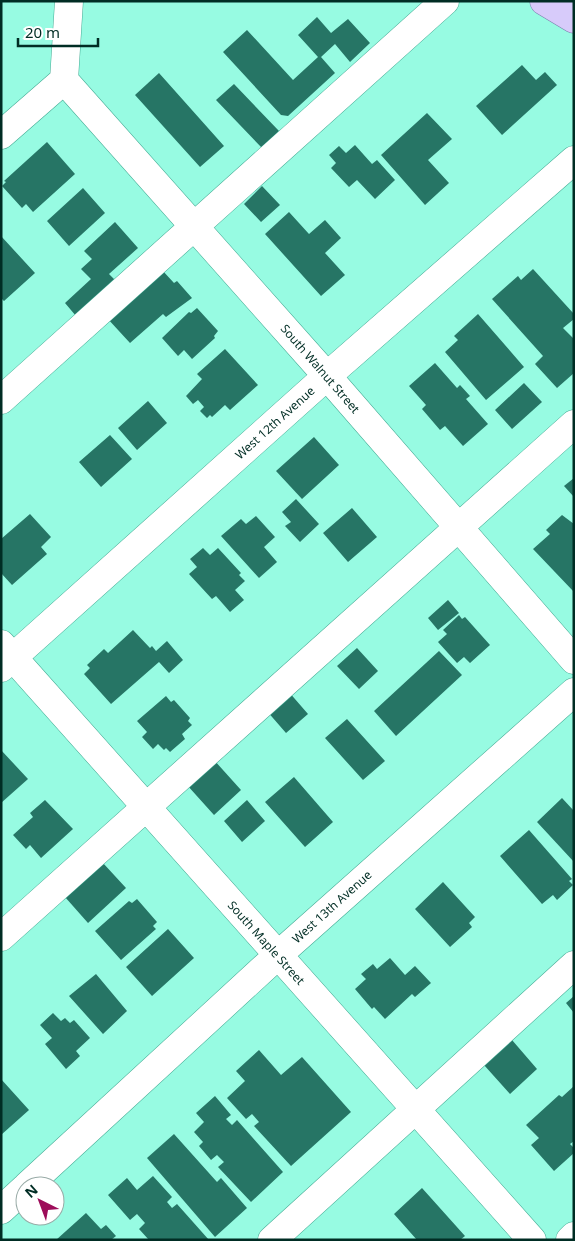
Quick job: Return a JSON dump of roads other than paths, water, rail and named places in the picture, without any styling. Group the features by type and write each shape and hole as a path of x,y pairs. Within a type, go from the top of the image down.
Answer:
{"main road":[{"path":"544,1 574,19"}],"street":[{"path":"1,135 64,80 69,1"},
{"path":"1,400 445,1"},
{"path":"570,1 574,10"},
{"name":"South Walnut Street","path":"64,80 193,228 327,376 574,660"},
{"name":"West 12th Avenue","path":"5,656 574,160"},
{"path":"1,937 574,424"},
{"name":"South Maple Street","path":"5,656 146,807 532,1240"},
{"name":"West 13th Avenue","path":"38,1176 277,956 574,692"},
{"path":"272,1240 416,1111 574,965"},
{"name":"West 13th Avenue","path":"1,1210 15,1197"},
{"path":"570,1240 574,1236"}]}
